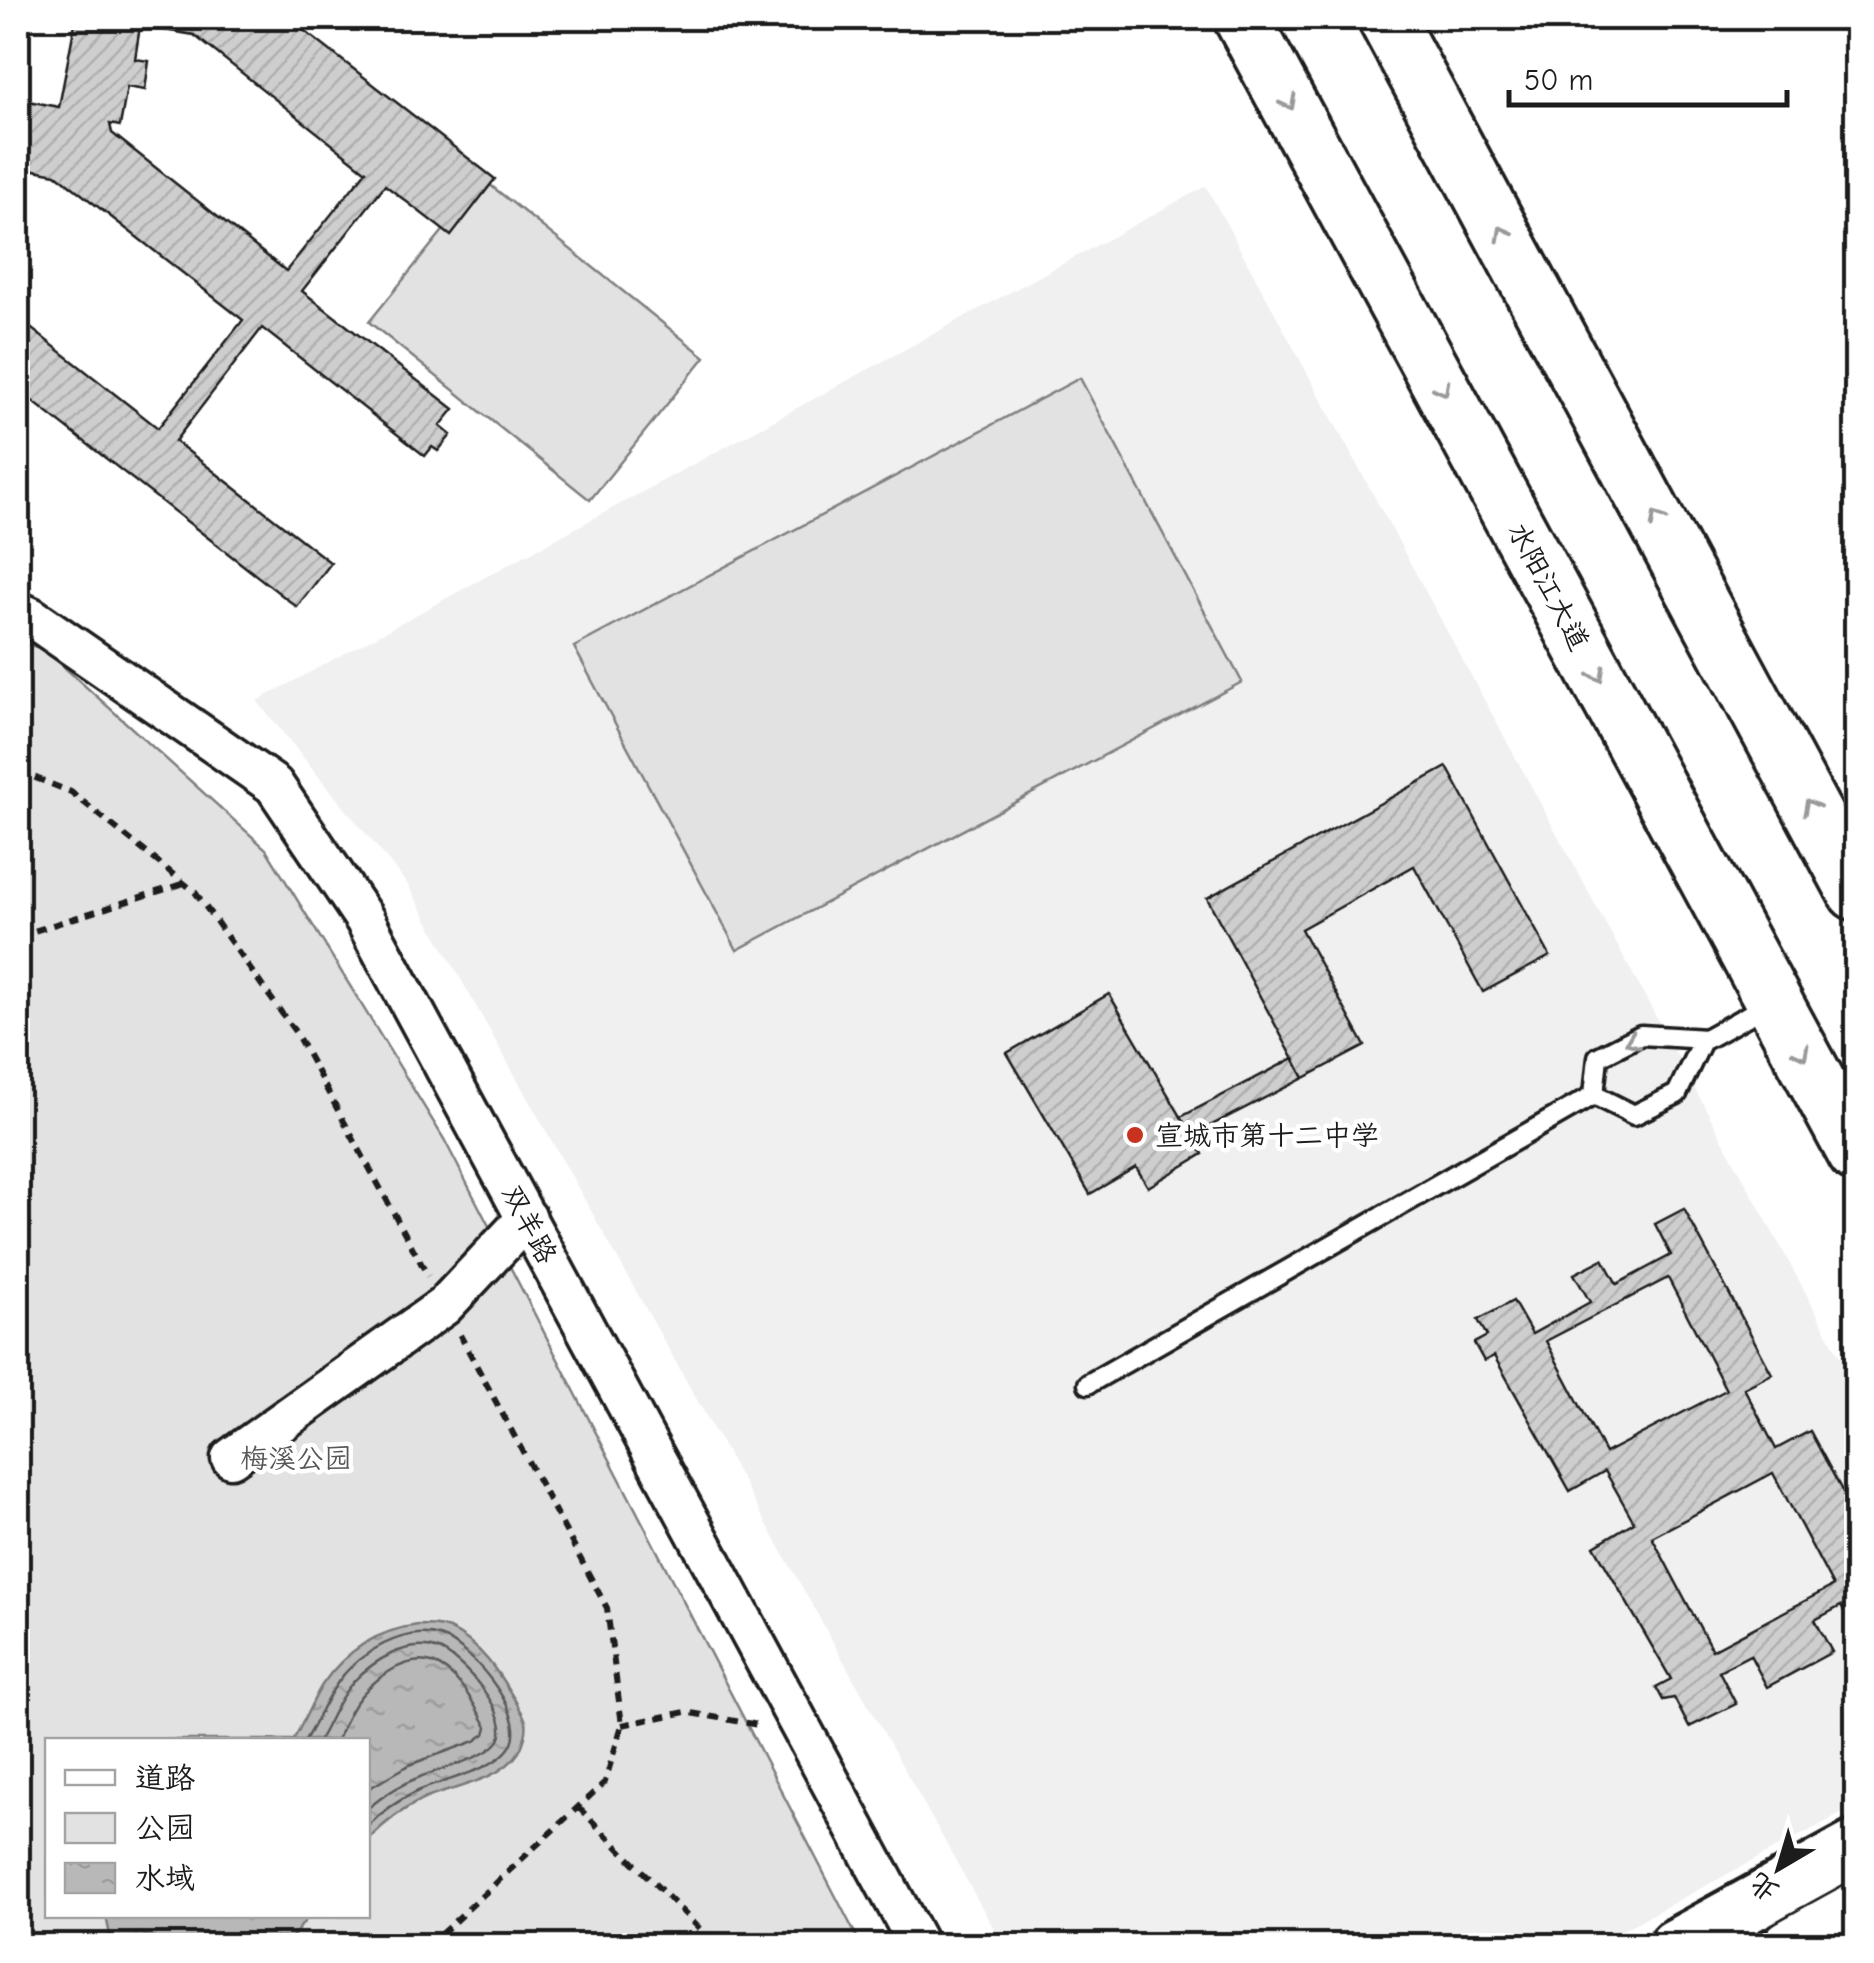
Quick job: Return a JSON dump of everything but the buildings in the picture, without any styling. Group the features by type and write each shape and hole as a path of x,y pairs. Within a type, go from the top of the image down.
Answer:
{"main road":[{"name":"水阳江大道","path":"1242,18 1856,1154"},
{"path":"1386,18 1856,892"}],"street":[{"name":"双羊路","path":"18,611 274,785 365,920 919,1946"},
{"path":"231,1458 444,1306 527,1218"},
{"path":"1675,1946 1856,1847"},
{"path":"1789,1946 1856,1909"}],"lane":[{"path":"1594,1095 1598,1057 1642,1035 1704,1040 1774,1001"},
{"path":"1594,1095 1634,1114 1677,1094 1704,1040"},
{"path":"1088,1384 1594,1095"}],"path":[{"path":"18,936 185,884"},
{"path":"622,1725 686,1712 805,1734"},
{"path":"578,1807 717,1946"}],"shaded area":[{"name":"宣城市第十二中学","path":"1206,186 1856,1386 1856,1806 1594,1945 1003,1945 408,885 257,701"}],"green space":[{"path":"484,180 705,357 590,500 369,322"},
{"path":"1080,378 1242,682 737,950 574,647"},
{"name":"梅溪公园","path":"18,642 44,649 266,849 444,1139 861,1945 18,1945"}],"water":[{"path":"418,1625 449,1629 479,1651 522,1712 526,1734 519,1752 500,1770 416,1803 370,1838 370,1738 294,1738 322,1685 341,1662 376,1637"},
{"path":"106,1918 307,1918 285,1946 112,1945"}],"place":[{"name":"宣城市第十二中学","path":"1135,1135"}]}
